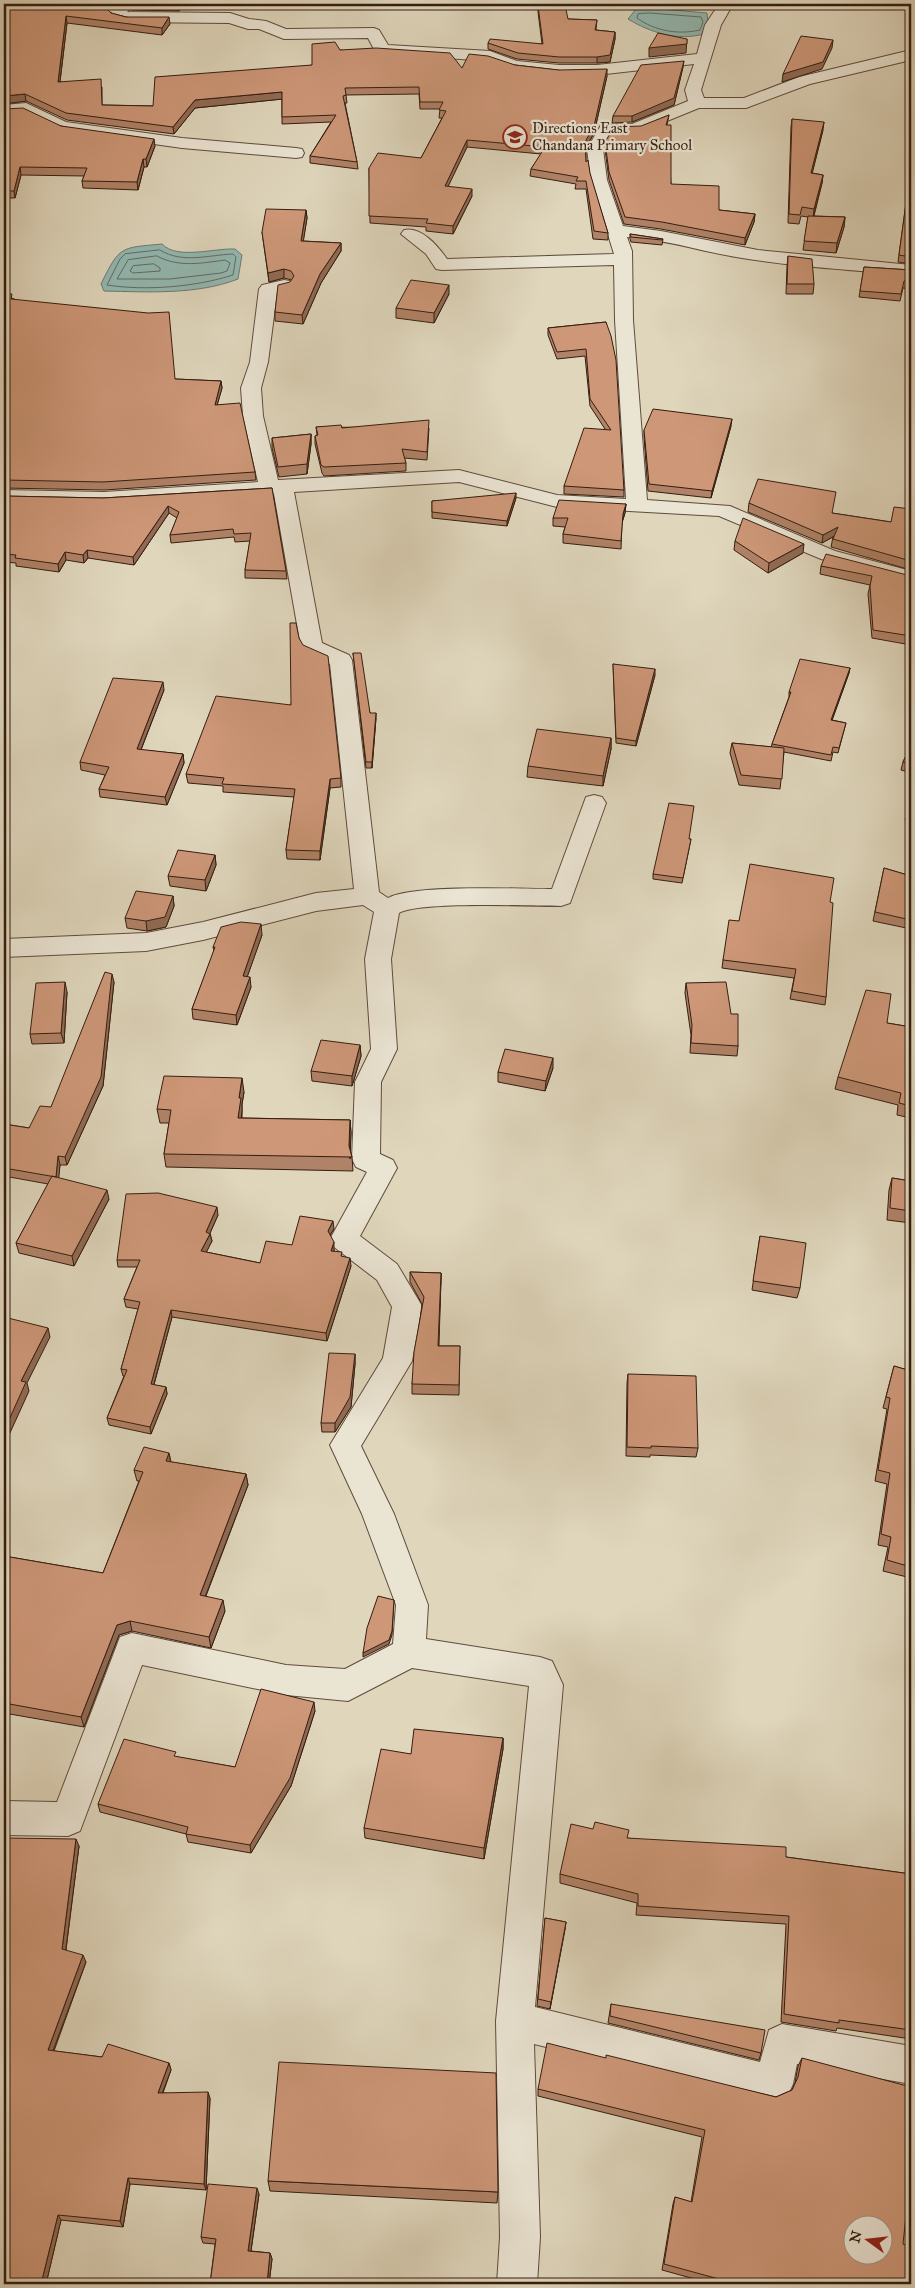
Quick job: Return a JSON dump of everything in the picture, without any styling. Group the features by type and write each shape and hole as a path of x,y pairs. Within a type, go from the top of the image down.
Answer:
{"street":[{"path":"62,4 106,6 121,10 118,16 127,17 230,18 248,24 261,24 284,34 374,32 382,50 413,50 490,56 515,64 558,70 597,70 704,58"},
{"path":"697,103 693,90 713,25 726,4"},
{"path":"637,505 624,320 623,251 599,180 595,149 607,128 634,129 697,103 746,103 805,80 911,55"},
{"path":"4,110 26,108 62,126 182,143 296,154"},
{"path":"616,231 664,236 683,242 738,252 911,270"},
{"path":"410,234 432,250 442,266 623,259"},
{"path":"284,284 268,289 259,362 251,388 253,416 276,486 312,647 341,660 377,903 378,959 384,1049 368,1082 366,1159 383,1168 344,1239 387,1272 407,1306 397,1361 345,1445 378,1514 412,1605 409,1652"},
{"path":"4,496 104,498 458,476 557,501 723,510 828,555 911,577"},
{"path":"4,948 146,942 203,931 316,902 377,903 447,898 561,897 594,803"},
{"path":"4,1818 68,1819 132,1648 286,1680 348,1685 409,1652 540,1672 546,1685 516,2021 520,2237 517,2284"},
{"path":"516,2021 774,2084 782,2043 911,2064"}],"water":[{"path":"650,8 707,13 708,23 704,34 684,37 675,36 655,32 628,19 636,9"},
{"path":"162,244 169,249 186,252 235,249 242,255 238,279 206,288 189,290 154,292 104,291 101,284 118,255 123,251 138,246"}],"building":[{"path":"9,4 108,6 107,9 111,13 126,17 169,17 162,28 66,16 58,82 101,79 102,105 153,106 155,77 312,65 312,44 335,42 340,50 376,48 450,53 462,68 469,54 488,56 515,65 559,70 607,69 594,126 585,142 586,162 588,160 590,173 608,233 594,231 586,181 576,181 578,177 531,169 545,147 467,140 445,186 472,189 453,226 426,223 428,219 369,216 369,168 378,153 421,158 446,111 439,110 443,102 420,102 419,87 345,88 346,95 343,96 357,162 310,156 336,115 282,117 282,92 195,100 173,127 66,113 25,94 4,96 4,7"},
{"path":"565,5 568,19 597,20 595,30 615,32 610,55 559,57 518,53 488,43 490,39 543,44 538,6"},
{"path":"658,33 687,39 687,44 649,48"},
{"path":"801,36 833,40 823,62 783,74"},
{"path":"684,61 674,98 632,116 613,116 641,65"},
{"path":"23,108 61,126 154,139 146,159 143,159 137,182 82,181 87,168 20,167 14,191 4,191 4,109"},
{"path":"669,115 666,125 671,125 671,184 719,186 719,210 755,214 745,238 625,217 609,172 605,142 614,127 641,126"},
{"path":"792,119 824,122 811,173 823,175 814,209 802,207 800,215 789,214"},
{"path":"906,203 911,203 911,257 899,255"},
{"path":"266,209 306,210 301,241 341,243 320,274 302,315 275,312 278,285 290,282 294,276 291,271 284,269 268,273 262,232"},
{"path":"808,216 845,217 837,243 804,241"},
{"path":"630,234 663,239 631,237"},
{"path":"788,256 812,259 814,284 787,284"},
{"path":"864,267 911,270 911,282 904,281 901,294 860,291"},
{"path":"411,280 449,285 434,313 396,308"},
{"path":"4,294 12,294 11,299 148,313 169,312 175,379 221,381 215,405 240,403 255,472 103,482 4,480"},
{"path":"606,322 616,360 624,490 564,486 584,428 611,430 590,399 586,349 557,352 548,328"},
{"path":"653,409 732,419 712,491 649,484 644,430"},
{"path":"429,420 427,452 402,449 406,463 324,467 321,465 315,436 318,435 316,427 341,425 342,428"},
{"path":"311,434 307,464 278,467 272,438"},
{"path":"758,479 836,492 832,513 891,522 894,507 911,509 911,561 833,539 838,527 823,535 749,503"},
{"path":"272,488 286,571 245,570 251,533 234,534 233,529 170,535 179,512 168,506 133,557 87,550 83,555 65,552 58,564 15,558 16,555 4,554 4,496 103,498"},
{"path":"516,493 507,521 432,512 432,501"},
{"path":"559,500 626,504 623,514 621,541 563,534 568,518 553,518"},
{"path":"743,518 804,544 769,563 735,541"},
{"path":"826,554 911,576 911,636 873,630 870,586 872,576 821,566"},
{"path":"290,623 296,623 299,638 303,645 328,656 341,778 330,779 320,851 286,850 295,789 222,784 224,778 186,774 216,696 291,705"},
{"path":"353,653 361,653 370,713 376,713 372,762 366,762"},
{"path":"800,659 850,668 831,720 846,723 839,748 833,747 831,755 772,744 791,692 789,692"},
{"path":"613,664 655,669 636,741 616,738"},
{"path":"113,678 163,682 137,749 183,754 165,797 99,789 109,767 80,762"},
{"path":"537,729 611,738 603,776 528,766"},
{"path":"732,743 784,748 782,779 741,775"},
{"path":"911,745 911,764 903,762"},
{"path":"911,797 911,814 907,812"},
{"path":"669,803 694,806 689,839 691,839 683,878 653,874"},
{"path":"178,850 215,855 205,880 168,876"},
{"path":"750,864 834,878 830,902 833,903 826,997 792,991 796,969 723,960 729,920 739,921"},
{"path":"884,868 911,876 911,920 875,912"},
{"path":"136,891 173,896 165,917 146,921 125,918"},
{"path":"241,922 261,924 243,976 250,977 236,1015 192,1009 221,927"},
{"path":"105,972 112,974 101,1077 65,1157 58,1156 56,1177 4,1168 4,1124 29,1128 40,1106 51,1107"},
{"path":"65,982 61,1033 30,1034 36,983"},
{"path":"726,982 731,1014 738,1014 738,1046 691,1043 692,1025 686,983"},
{"path":"866,990 891,994 887,1023 911,1027 911,1106 899,1103 901,1093 838,1077"},
{"path":"321,1040 360,1045 352,1076 311,1071"},
{"path":"505,1049 553,1058 546,1081 498,1072"},
{"path":"164,1076 242,1078 238,1118 350,1120 349,1146 352,1157 164,1154 171,1110 157,1109"},
{"path":"52,1176 107,1190 72,1256 16,1243"},
{"path":"892,1178 911,1181 911,1211 890,1208"},
{"path":"158,1193 217,1207 206,1232 210,1234 201,1251 260,1263 266,1241 292,1245 300,1216 333,1221 328,1231 334,1242 331,1251 342,1252 341,1256 350,1258 326,1333 171,1310 151,1384 166,1387 150,1427 107,1418 127,1370 121,1369 140,1302 124,1299 140,1260 117,1260 126,1194"},
{"path":"760,1236 806,1243 800,1288 753,1281"},
{"path":"410,1272 441,1273 438,1346 460,1346 459,1385 412,1384 414,1352 424,1297"},
{"path":"4,1317 48,1328 21,1381 26,1382 4,1431"},
{"path":"329,1353 355,1354 350,1397 335,1423 321,1423"},
{"path":"894,1366 911,1371 911,1567 887,1560 891,1537 881,1534 890,1473 878,1470 890,1398 886,1397"},
{"path":"628,1374 696,1376 698,1448 627,1447"},
{"path":"144,1447 169,1453 166,1461 246,1474 200,1595 223,1600 209,1637 130,1621 117,1625 81,1717 4,1703 4,1556 103,1573 143,1472 134,1470"},
{"path":"378,1596 394,1600 392,1631 389,1640 363,1653 367,1628"},
{"path":"261,1689 314,1702 290,1778 250,1845 186,1834 188,1827 98,1804 124,1739 176,1752 174,1756 235,1767"},
{"path":"414,1729 503,1738 484,1848 364,1828 381,1749 411,1754"},
{"path":"595,1822 629,1830 627,1838 786,1847 786,1857 911,1874 911,2030 839,2020 839,2023 784,2014 789,1916 638,1906 638,1894 560,1874 571,1824 593,1829"},
{"path":"4,1838 76,1839 62,1949 83,1955 48,2050 102,2057 108,2044 169,2063 158,2093 208,2092 204,2184 128,2178 120,2221 58,2215 41,2284 4,2284"},
{"path":"545,1918 566,1922 551,2002 538,1999"},
{"path":"611,2004 765,2030 761,2053 610,2016"},
{"path":"547,2043 606,2058 606,2055 776,2097 792,2090 798,2077 802,2058 911,2087 911,2169 903,2244 911,2247 911,2284 737,2284 664,2264 675,2197 692,2202 705,2130 538,2089"},
{"path":"279,2062 496,2073 498,2192 268,2181"},
{"path":"208,2184 257,2188 248,2251 270,2253 267,2284 210,2284 216,2239 201,2237"}],"place":[{"name":"Directions East Chandana Primary School","path":"515,137"}]}
